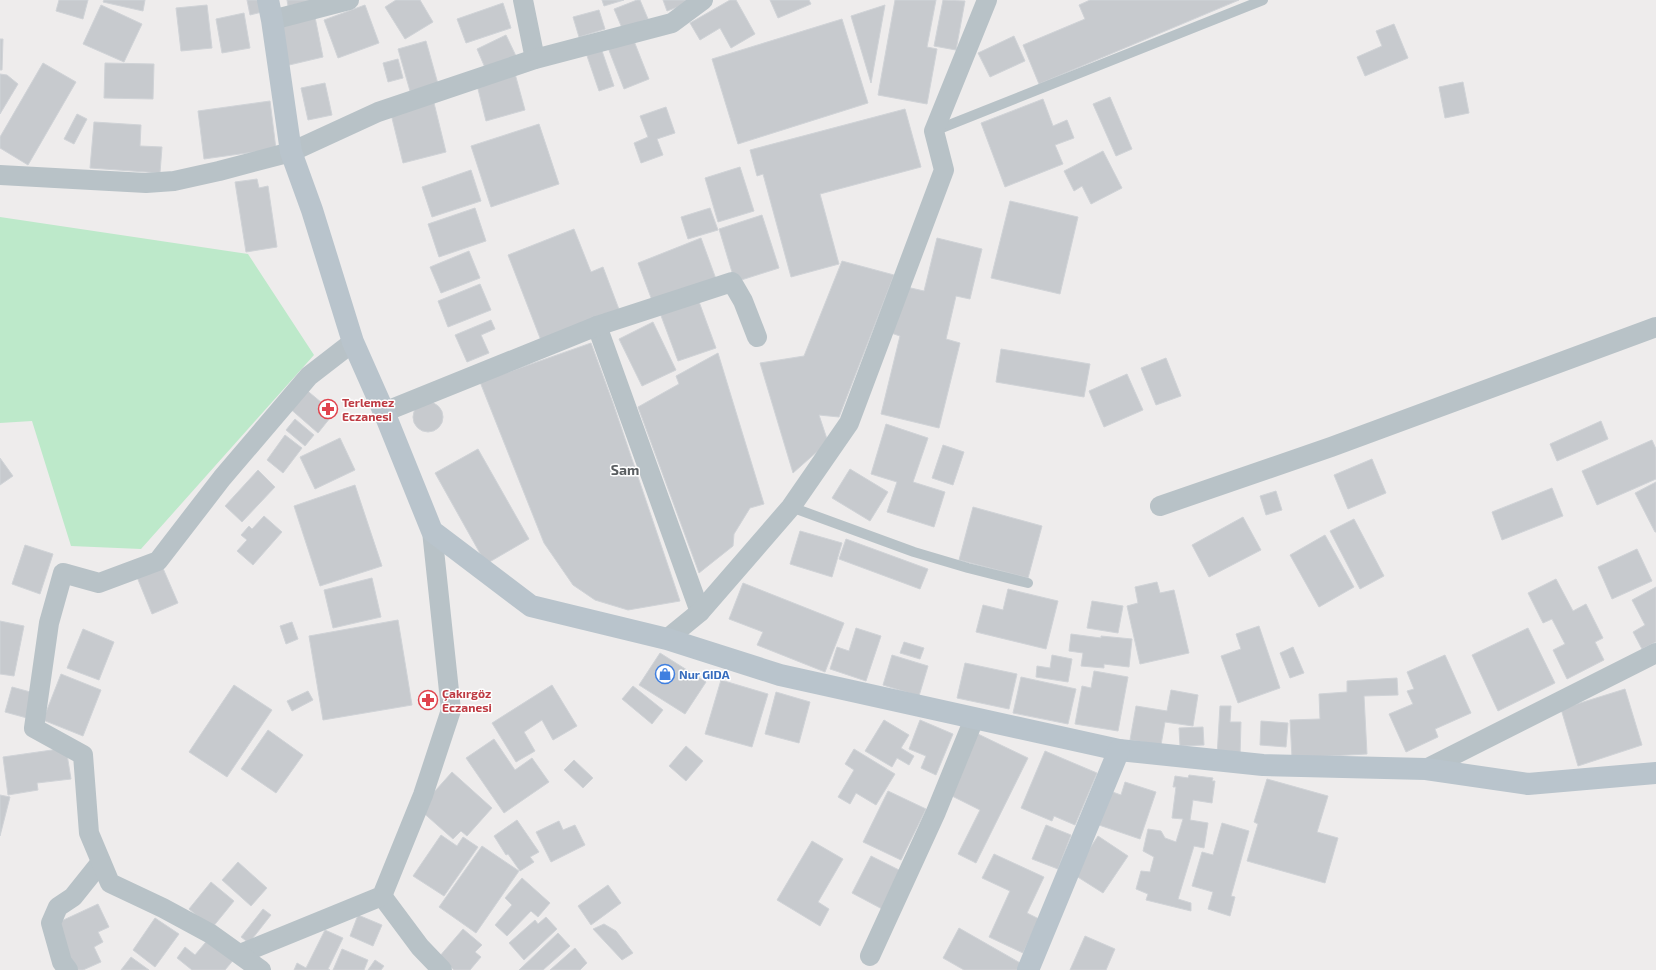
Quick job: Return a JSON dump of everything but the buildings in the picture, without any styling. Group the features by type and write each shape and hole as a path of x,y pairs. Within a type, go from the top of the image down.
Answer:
{"street":[{"path":"240,954 382,896 423,795 451,710 432,531 384,412 353,342 312,210 291,152 270,10 348,0"},
{"path":"523,0 535,59"},
{"path":"0,175 146,182 174,181 291,152 378,112 535,59 672,23 703,0"},
{"path":"667,639 700,612 791,507 849,423 944,170 934,131 987,0"},
{"path":"384,412 597,326 732,282 743,302 757,337"},
{"path":"597,326 700,612"},
{"path":"1160,506 1331,447 1656,327"},
{"path":"261,970 211,934 163,908 110,883 89,833 82,755 34,728 49,623 63,573 99,583 158,561 222,478 309,376 353,342"},
{"path":"432,531 531,606 667,639 780,675 1119,750 1263,765 1426,769 1528,784 1656,773"},
{"path":"1426,769 1656,653"},
{"path":"870,956 936,812 974,719"},
{"path":"1028,970 1119,750"},
{"path":"68,970 62,962 51,923 58,907 73,897 101,862"},
{"path":"382,896 420,947 442,970"}],"lane":[{"path":"934,131 1263,0"},
{"path":"791,507 914,552 968,568 1028,583"}],"green space":[{"path":"0,217 248,254 314,355 141,549 71,546 32,421 0,423"}],"place":[{"name":"Terlemez Eczanesi","path":"328,409"},
{"name":"Nur GIDA","path":"665,674"},
{"name":"Çakırgöz Eczanesi","path":"428,700"}],"district":[{"name":"Sam","path":"625,469"}]}
